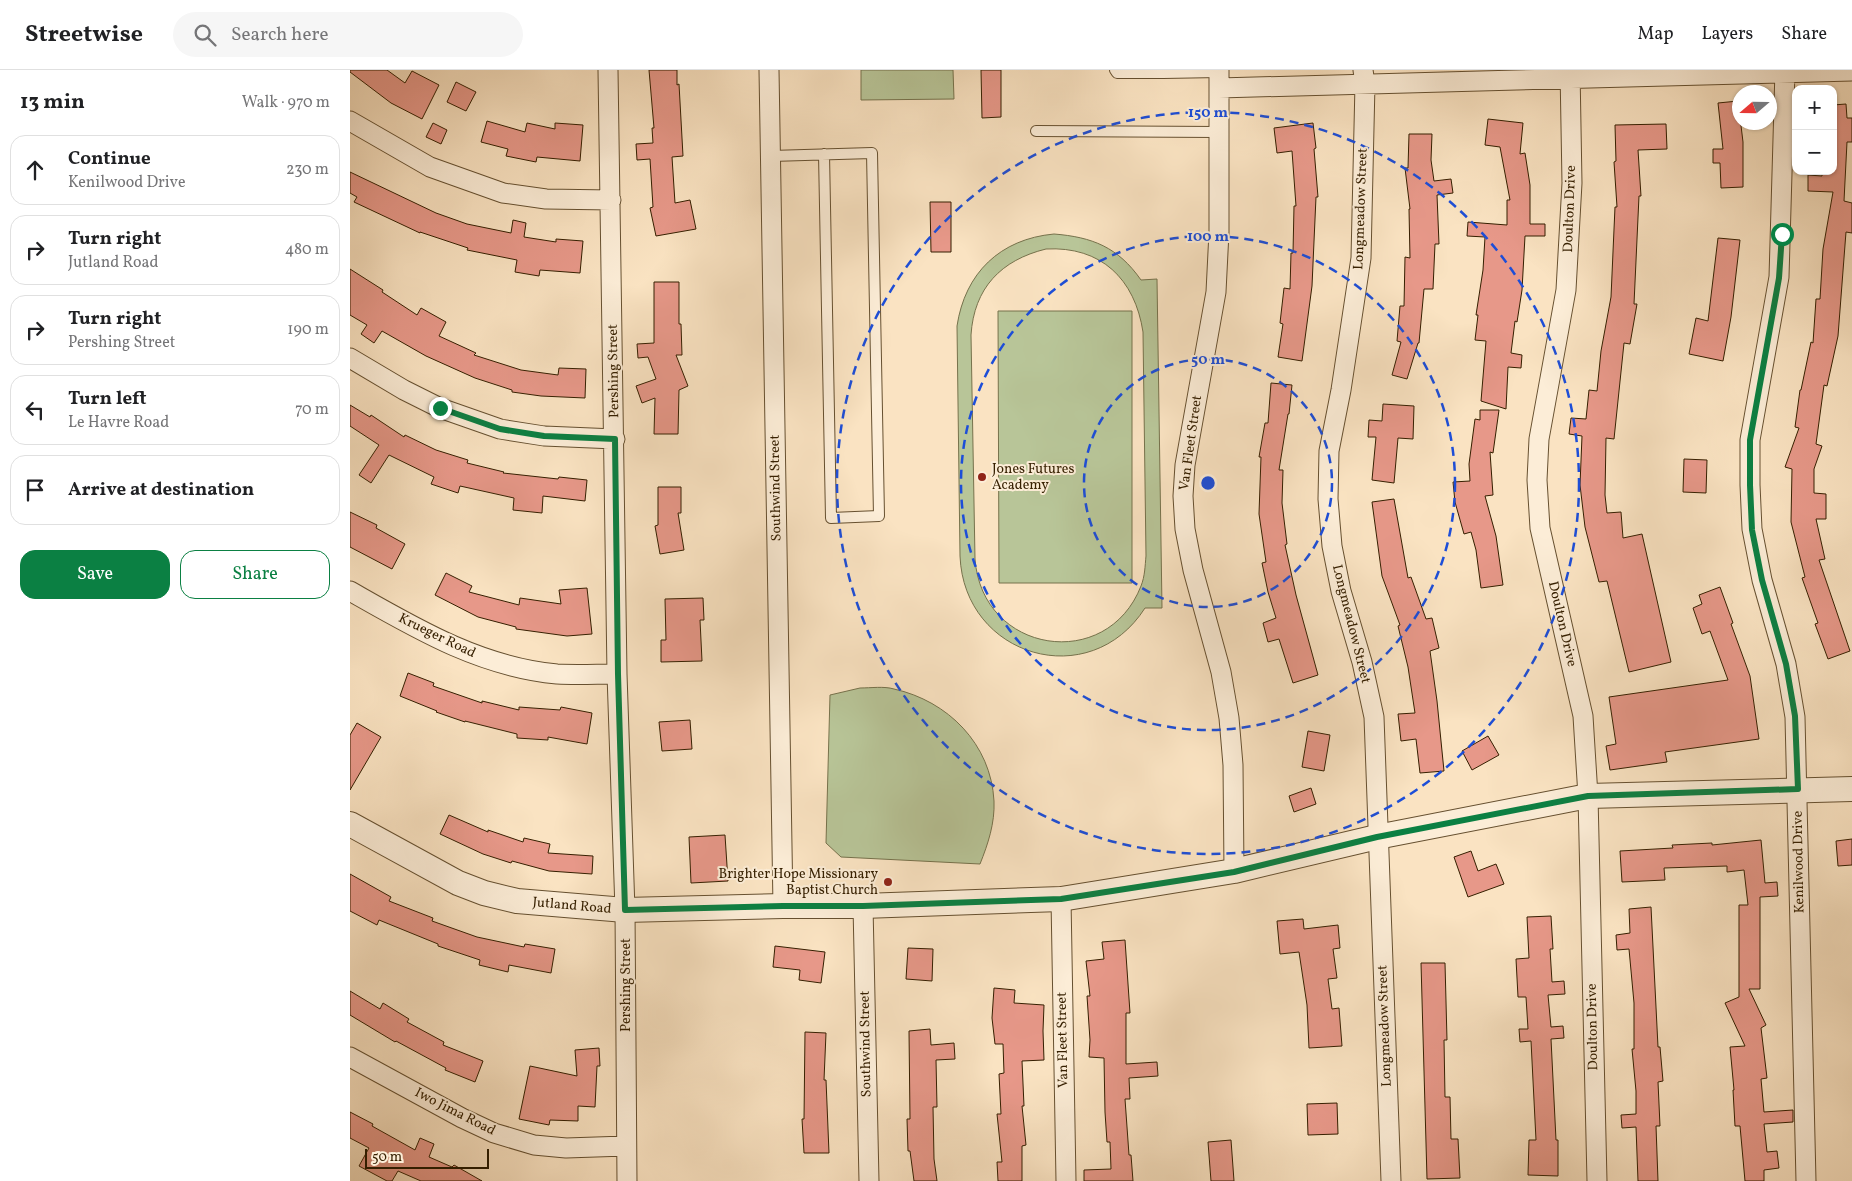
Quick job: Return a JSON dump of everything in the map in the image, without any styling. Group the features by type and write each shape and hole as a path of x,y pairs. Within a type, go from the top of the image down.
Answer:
{"street":[{"name":"Pershing Street","path":"608,70 618,674 625,910 627,1181"},
{"name":"Southwind Street","path":"769,70 783,906"},
{"path":"1219,77 1852,71"},
{"name":"Kenilwood Drive","path":"1785,72 1779,278 1750,440 1750,485 1752,530 1762,580 1786,664 1795,716 1806,1181"},
{"name":"Doulton Drive","path":"1570,74 1572,183 1566,290 1539,439 1537,480 1540,528 1583,716 1588,796 1597,1181"},
{"name":"Van Fleet Street","path":"1219,77 1219,232 1216,292 1184,465 1183,496 1185,529 1193,570 1221,672 1229,718 1233,765 1234,872"},
{"name":"Longmeadow Street","path":"1364,77 1361,258 1341,390 1329,451 1328,499 1332,546 1341,591 1362,662 1374,717 1391,1181"},
{"path":"350,120 430,166 503,193 546,199 610,200"},
{"path":"350,358 404,390 440,408 500,429 544,436 615,439"},
{"name":"Krueger Road","path":"350,591 441,641 484,658 522,668 556,674 618,674"},
{"name":"Jutland Road","path":"350,824 458,883 484,894 517,901 625,910 863,906 1061,899 1234,872 1377,837 1588,796 1852,789"},
{"name":"Van Fleet Street","path":"1061,899 1066,1181"},
{"name":"Southwind Street","path":"863,906 869,1181"},
{"name":"Iwo Jima Road","path":"350,1057 462,1118 494,1133 534,1144 566,1148 626,1146"}],"lane":[{"path":"1114,70 1117,73 1163,72 1219,77"},
{"path":"1036,131 1219,132"},
{"path":"771,156 824,154 872,153 879,516 832,518 824,154"}],"green space":[{"path":"861,70 953,70 954,99 861,100"},
{"path":"1054,234 1068,235 1092,241 1123,259 1141,280 1157,279 1162,608 1145,608 1121,635 1093,650 1063,656 1033,652 1006,640 983,619 967,591 960,556 957,326 961,307 977,275 988,262 1002,251 1017,243 1035,237","holes":["1046,249 1083,253 1099,260 1112,270 1132,296 1139,313 1143,332 1146,556 1141,586 1124,614 1102,632 1075,641 1048,641 1022,632 999,616 983,591 975,559 971,335 973,318 984,290 1003,269 1016,260"]},
{"path":"998,311 1132,311 1132,583 999,583"},
{"path":"860,688 890,688 914,695 949,715 963,728 975,744 985,761 991,780 994,801 990,833 980,864 841,857 826,843 830,695"}],"building":[{"path":"350,70 387,70 405,83 412,71 439,85 422,119 391,103 350,72"},
{"path":"649,70 677,70 683,156 672,157 675,203 690,200 696,229 656,236 650,208 653,207 650,159 637,160 636,144 653,143 652,128 654,128"},
{"path":"981,70 1001,70 1001,117 982,118"},
{"path":"456,82 476,92 466,111 447,102"},
{"path":"1732,102 1732,130 1742,130 1743,187 1721,188 1720,163 1713,163 1713,149 1723,149 1718,103"},
{"path":"1846,104 1847,118 1852,118 1852,142 1847,142 1844,201 1852,203 1852,233 1846,232 1838,336 1827,386 1824,385 1816,444 1822,446 1814,469 1814,493 1826,494 1826,519 1816,519 1825,559 1819,560 1850,651 1828,659 1815,624 1818,623 1802,578 1805,577 1791,522 1792,469 1785,467 1799,428 1795,427 1800,390 1811,342 1813,343 1816,299 1820,299 1823,249 1833,192 1808,191 1808,175 1837,175 1837,105"},
{"path":"1488,119 1523,123 1520,154 1525,153 1530,185 1530,224 1545,224 1545,236 1525,236 1522,290 1517,322 1515,321 1511,353 1522,355 1521,368 1508,367 1506,409 1481,401 1486,341 1475,340 1485,237 1467,236 1468,222 1507,225 1507,200 1510,200 1500,147 1485,145"},
{"path":"487,121 525,132 527,123 555,129 555,123 583,125 580,161 537,157 536,162 506,156 508,149 481,142"},
{"path":"433,123 447,130 441,144 426,137"},
{"path":"1313,123 1318,197 1316,197 1312,286 1302,361 1278,357 1283,324 1280,323 1284,288 1290,289 1294,206 1296,206 1292,151 1277,153 1274,128"},
{"path":"1666,124 1667,149 1638,150 1641,196 1639,196 1634,304 1637,304 1630,344 1624,343 1614,439 1606,438 1605,495 1607,513 1621,512 1623,538 1642,534 1671,662 1629,672 1607,581 1599,582 1585,527 1580,485 1582,436 1569,434 1571,418 1586,419 1589,390 1597,391 1601,351 1611,297 1615,207 1617,207 1614,162 1616,161 1615,125"},
{"path":"1409,134 1432,134 1431,160 1434,181 1451,179 1453,193 1437,195 1439,244 1435,244 1433,289 1424,289 1419,343 1407,379 1392,375 1401,342 1397,341 1400,306 1404,306 1405,257 1410,258 1410,209 1405,168 1408,168"},
{"path":"350,172 436,213 467,224 511,233 513,220 526,223 524,237 556,242 556,239 583,241 580,273 540,270 539,276 515,272 517,260 467,250 468,248 420,233 354,202 357,197 350,193"},
{"path":"930,202 951,202 951,252 931,252"},
{"path":"1718,238 1740,240 1731,317 1723,361 1689,354 1696,318 1708,321"},
{"path":"350,269 417,315 421,308 446,322 439,336 476,353 474,355 521,370 558,375 559,368 586,369 585,398 541,396 512,392 512,390 475,378 426,356 382,331 374,343 361,334 367,325 350,315"},
{"path":"654,282 679,282 679,324 681,324 682,355 676,355 688,386 679,390 678,434 654,434 655,398 642,403 636,386 656,379 648,357 638,358 637,344 654,343"},
{"path":"1271,383 1292,385 1279,470 1283,470 1282,503 1287,544 1285,545 1296,595 1318,675 1293,683 1279,639 1268,642 1263,623 1276,618 1262,563 1266,562 1259,514 1261,457 1259,457 1265,423 1268,423"},
{"path":"1383,404 1414,406 1413,439 1398,438 1394,483 1372,480 1376,437 1368,437 1369,420 1382,421"},
{"path":"350,405 370,417 371,415 404,437 405,435 436,450 468,460 467,463 503,473 587,480 585,501 543,496 542,513 513,510 514,498 460,486 458,493 431,484 434,477 389,455 371,483 359,475 379,445 350,426"},
{"path":"1480,410 1499,410 1493,453 1490,452 1493,495 1485,496 1496,536 1503,585 1481,588 1476,550 1471,532 1464,534 1455,502 1453,482 1470,481 1469,464 1475,419 1480,420"},
{"path":"1684,459 1707,460 1706,493 1683,492"},
{"path":"658,487 681,487 681,513 678,513 684,550 660,554 655,526 658,525"},
{"path":"1394,499 1408,578 1411,577 1426,619 1432,618 1439,648 1430,651 1444,771 1420,773 1416,739 1401,741 1398,714 1415,713 1408,667 1398,626 1400,625 1382,576 1372,502"},
{"path":"350,512 377,525 376,528 405,544 392,569 350,547"},
{"path":"446,573 472,586 469,592 519,605 520,598 561,604 559,590 587,588 592,634 567,636 516,629 516,627 478,617 435,595"},
{"path":"1720,587 1750,676 1759,739 1665,752 1667,762 1610,770 1606,746 1616,744 1609,697 1728,680 1710,631 1702,634 1693,608 1702,604 1699,595"},
{"path":"703,598 704,620 700,620 702,661 661,662 661,640 666,640 665,599"},
{"path":"408,673 434,683 433,686 482,703 482,701 519,710 519,707 560,710 561,707 592,713 587,744 548,737 548,740 517,738 517,734 465,722 436,712 400,696"},
{"path":"690,720 692,749 662,751 659,722"},
{"path":"357,723 381,737 350,790 350,735"},
{"path":"1308,731 1330,735 1324,771 1302,767"},
{"path":"1488,736 1499,755 1472,770 1462,751"},
{"path":"1311,788 1316,804 1294,812 1289,796"},
{"path":"449,815 488,832 488,830 523,842 524,838 550,844 548,853 593,856 592,874 549,871 512,861 511,863 483,854 440,834"},
{"path":"725,835 728,881 691,883 689,837"},
{"path":"1852,839 1852,865 1838,866 1836,841"},
{"path":"1761,840 1765,883 1777,882 1778,896 1760,897 1760,989 1749,989 1766,1025 1761,1028 1767,1078 1761,1079 1764,1112 1793,1110 1793,1122 1764,1124 1767,1152 1777,1151 1779,1168 1764,1170 1764,1181 1745,1181 1740,1126 1735,1126 1730,1047 1745,1046 1725,1003 1739,997 1739,905 1748,905 1744,870 1727,872 1727,866 1664,868 1665,880 1622,882 1620,851 1673,848 1672,845 1712,843 1712,845"},
{"path":"1471,851 1478,871 1496,864 1504,884 1468,897 1454,857"},
{"path":"350,874 391,897 389,901 433,918 432,921 477,937 524,947 525,944 555,949 551,973 509,965 508,972 479,965 480,960 438,946 438,944 379,920 377,925 350,911"},
{"path":"1651,907 1658,1047 1660,1047 1663,1081 1658,1082 1660,1126 1656,1126 1658,1181 1638,1181 1636,1127 1622,1128 1621,1115 1636,1114 1632,1049 1634,1049 1634,1003 1629,949 1617,950 1616,935 1630,933 1629,909"},
{"path":"1551,916 1552,982 1564,981 1565,994 1548,995 1551,1027 1563,1026 1564,1038 1551,1039 1556,1140 1558,1140 1558,1176 1528,1175 1529,1140 1536,1140 1531,1041 1520,1042 1519,1029 1528,1029 1526,997 1518,997 1516,959 1529,958 1527,917"},
{"path":"1303,919 1304,929 1338,925 1340,948 1333,949 1337,978 1328,979 1332,1009 1339,1008 1342,1046 1309,1048 1307,1005 1299,952 1280,954 1277,921"},
{"path":"1125,940 1130,1013 1126,1013 1126,1064 1157,1062 1158,1076 1129,1078 1130,1099 1125,1099 1133,1181 1084,1181 1084,1170 1111,1169 1110,1142 1107,1142 1105,1112 1104,1058 1089,1057 1090,1040 1087,996 1090,996 1086,961 1104,959 1102,942"},
{"path":"775,946 825,952 821,983 799,980 800,970 773,967"},
{"path":"908,948 933,949 932,981 906,979"},
{"path":"1421,963 1445,963 1447,1040 1444,1040 1445,1097 1450,1097 1451,1139 1458,1139 1460,1178 1427,1179"},
{"path":"994,988 1015,990 1014,1003 1044,1005 1044,1060 1022,1061 1024,1106 1022,1106 1026,1145 1022,1146 1022,1181 998,1181 997,1162 1002,1162 997,1114 1001,1114 999,1074 1004,1073 1003,1044 995,1044 992,1018"},
{"path":"350,991 380,1009 383,1003 409,1019 407,1022 444,1042 443,1045 483,1061 475,1082 445,1070 446,1068 395,1042 350,1015"},
{"path":"930,1029 931,1045 954,1043 955,1059 936,1060 937,1107 933,1107 934,1159 937,1181 914,1181 910,1151 908,1151 907,1119 910,1119 909,1031"},
{"path":"805,1032 826,1033 824,1080 826,1080 829,1153 804,1153 802,1119 804,1119"},
{"path":"599,1048 600,1066 597,1066 595,1107 578,1106 578,1121 550,1120 549,1125 519,1119 530,1066 577,1076 575,1050"},
{"path":"1337,1103 1338,1134 1308,1135 1307,1104"},
{"path":"350,1112 415,1150 420,1138 434,1144 429,1157 452,1167 454,1165 482,1181 421,1181 398,1171 392,1181 387,1181 359,1166 369,1148 350,1138"},
{"path":"1231,1140 1234,1181 1211,1181 1208,1142"}],"place":[{"name":"Jones Futures Academy","path":"982,477"},
{"name":"Brighter Hope Missionary Baptist Church","path":"888,882"}],"route":[{"path":"440,408 500,429 544,436 615,439 618,674 625,910 863,906 1061,899 1234,872 1377,837 1588,796 1798,789 1795,716 1786,664 1762,580 1752,530 1750,485 1750,440 1779,278 1782,234"}]}
